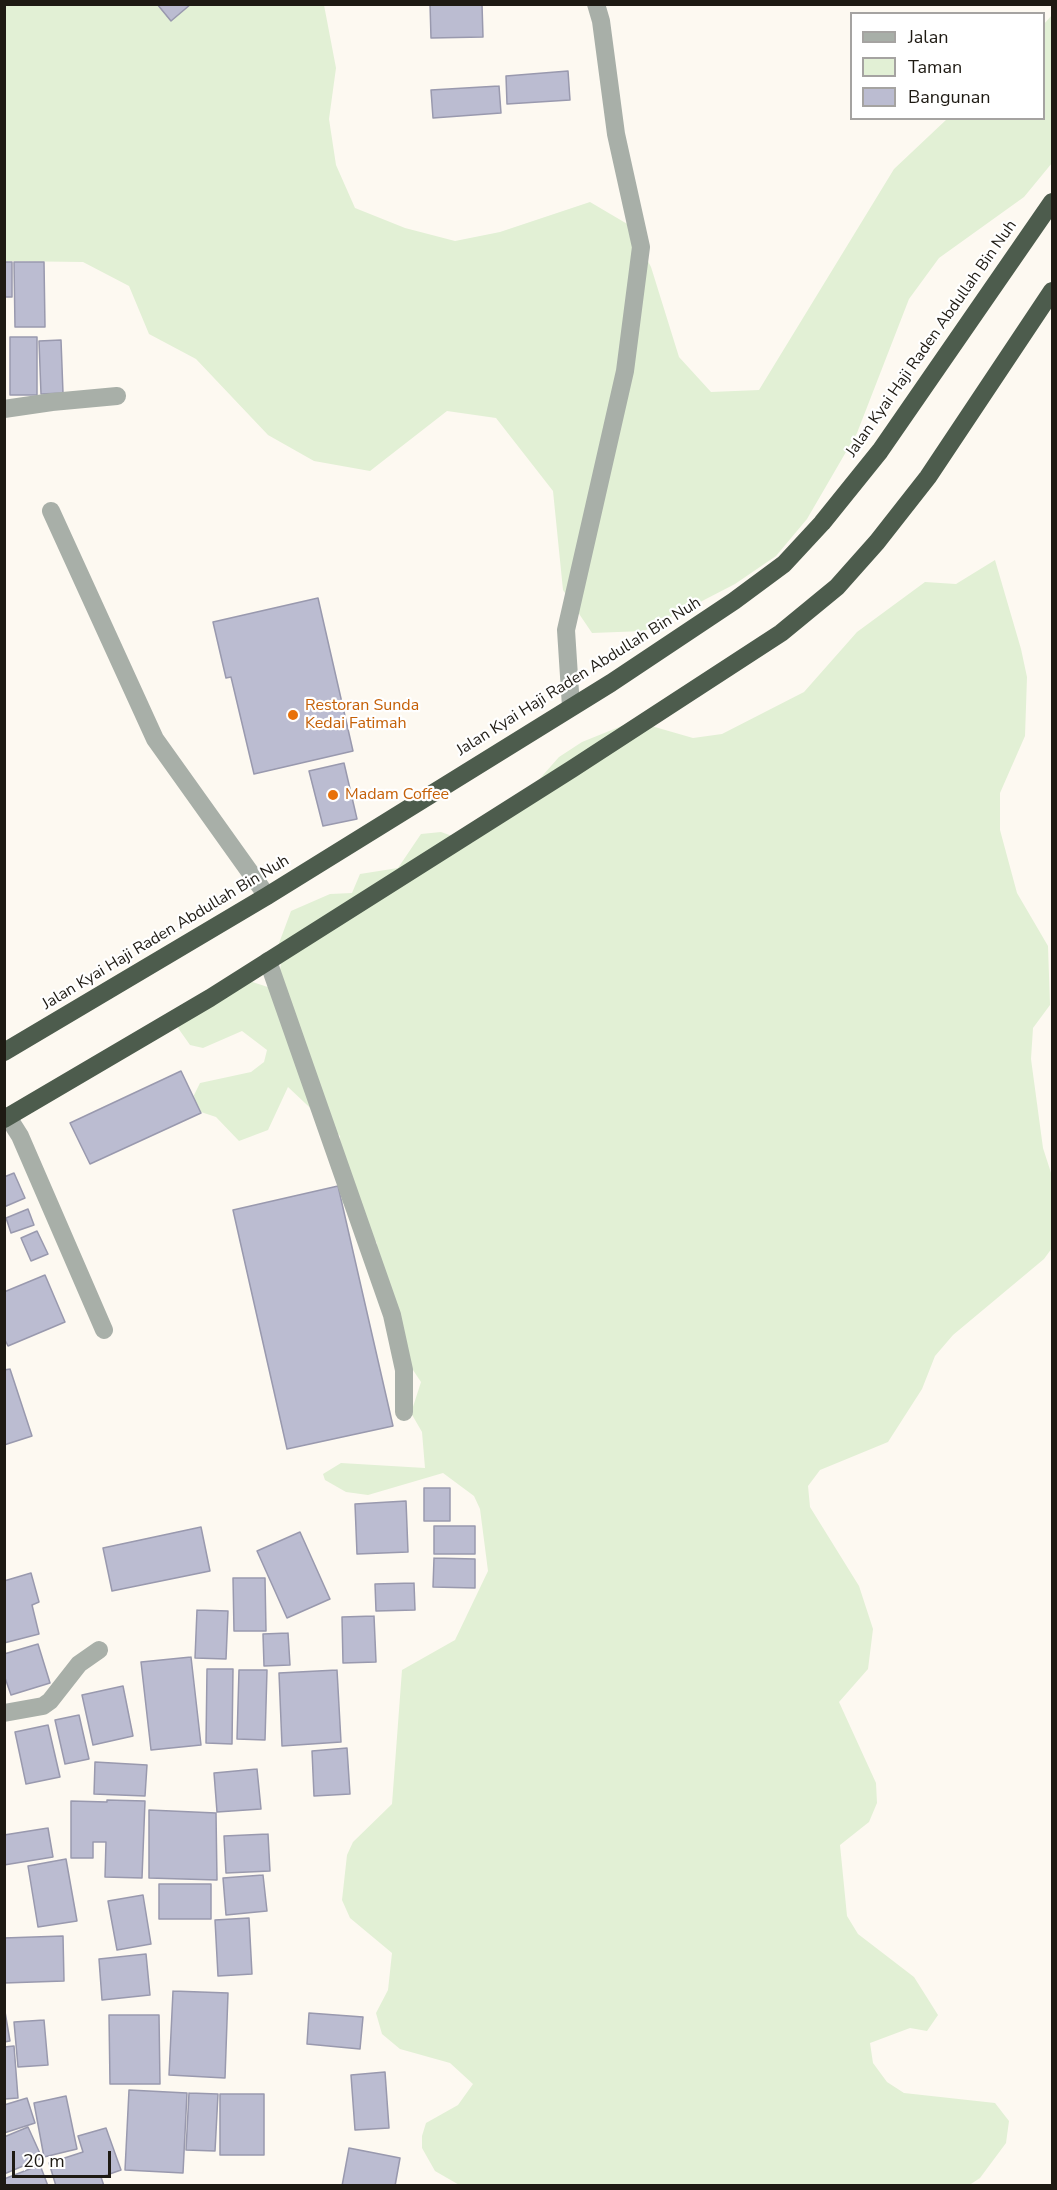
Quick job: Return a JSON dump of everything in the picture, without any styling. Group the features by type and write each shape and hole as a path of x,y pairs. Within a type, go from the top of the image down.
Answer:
{"highway":[{"name":"Jalan Kyai Haji Raden Abdullah Bin Nuh","path":"4,1052 267,896 571,707 734,601 784,564 822,523 880,451 1053,202"},
{"path":"6,1118 210,998 572,769 781,633 837,587 877,542 928,477 1053,291"}],"street":[{"path":"571,707 566,630 626,371 641,247 616,134 601,21 596,4"},
{"path":"4,410 52,402 117,396"},
{"path":"51,511 155,739 267,896"},
{"path":"268,961 392,1315 404,1370 404,1412"},
{"path":"6,1118 20,1136 104,1330"},
{"path":"4,1713 43,1706 50,1701 72,1672 99,1650"}],"green space":[{"path":"5,5 324,5 336,68 329,119 336,165 355,208 405,228 455,241 500,232 590,202 629,225 651,267 679,357 711,392 759,390 894,169 946,120 1045,120 1045,23 1052,15 1052,163 1024,197 939,258 909,299 857,433 807,519 776,556 735,584 644,631 592,633 563,590 553,491 496,418 447,411 370,471 314,461 268,435 196,359 149,334 129,286 83,262 5,261"},
{"path":"995,560 1027,677 1025,736 1000,793 1000,830 1017,893 1048,946 1050,1005 1033,1028 1031,1059 1043,1148 1052,1176 1052,1248 1044,1259 953,1335 935,1356 922,1389 888,1442 820,1470 808,1486 810,1507 859,1586 873,1629 868,1669 839,1702 876,1783 877,1803 869,1822 840,1845 847,1916 858,1934 914,1977 938,2015 927,2031 910,2028 870,2043 873,2063 887,2082 904,2093 995,2103 1009,2121 1006,2143 980,2178 968,2186 461,2186 435,2171 422,2148 422,2136 426,2123 458,2105 473,2084 450,2063 400,2049 382,2034 376,2013 388,1990 392,1953 350,1918 342,1900 347,1855 353,1842 392,1804 402,1670 455,1640 488,1571 480,1509 474,1496 443,1473 368,1495 346,1492 325,1480 323,1474 341,1463 425,1468 422,1432 411,1413 421,1382 409,1364 373,1276 377,1243 342,1202 340,1136 288,1087 268,1130 239,1141 216,1117 195,1110 194,1095 200,1083 251,1072 264,1062 267,1050 242,1031 203,1048 190,1045 178,1028 193,999 237,977 277,990 282,956 278,946 291,911 330,894 352,893 360,874 398,868 421,834 441,832 472,843 520,801 559,757 582,742 634,721 693,738 722,734 804,692 857,632 925,582 956,584"}],"building":[{"path":"157,4 191,4 171,21"},
{"path":"430,4 482,4 483,37 431,38"},
{"path":"568,71 570,100 507,104 506,76"},
{"path":"499,86 501,113 433,118 431,90"},
{"path":"4,262 12,262 12,297 4,297"},
{"path":"14,262 44,262 45,327 15,327"},
{"path":"10,337 37,337 37,395 10,395"},
{"path":"61,340 63,393 41,394 39,341"},
{"name":"Restoran Sunda Kedai Fatimah","path":"318,598 353,751 254,774 231,677 226,678 213,622"},
{"name":"Madam Coffee","path":"344,763 357,819 323,826 309,771"},
{"path":"181,1071 201,1113 90,1164 70,1123"},
{"path":"14,1173 25,1198 4,1207 4,1177"},
{"path":"338,1186 393,1426 287,1449 233,1210"},
{"path":"28,1209 34,1225 11,1233 6,1218"},
{"path":"37,1231 48,1254 31,1261 21,1238"},
{"path":"45,1275 65,1322 8,1346 4,1338 4,1292"},
{"path":"10,1369 32,1436 4,1445 4,1370"},
{"path":"424,1488 450,1488 450,1521 424,1521"},
{"path":"406,1501 408,1552 357,1554 355,1504"},
{"path":"434,1526 475,1526 475,1554 434,1554"},
{"path":"201,1527 210,1571 112,1591 103,1548"},
{"path":"300,1532 330,1599 287,1618 257,1551"},
{"path":"434,1558 475,1559 475,1588 433,1587"},
{"path":"31,1573 39,1602 32,1605 39,1634 4,1643 4,1581"},
{"path":"233,1578 265,1578 266,1631 234,1631"},
{"path":"414,1583 415,1610 376,1611 375,1584"},
{"path":"197,1610 228,1611 226,1659 195,1658"},
{"path":"374,1616 376,1662 343,1663 342,1617"},
{"path":"288,1633 290,1665 264,1666 263,1634"},
{"path":"38,1644 50,1683 11,1695 4,1675 4,1654"},
{"path":"191,1657 201,1745 151,1750 141,1662"},
{"path":"207,1669 233,1669 232,1744 206,1743"},
{"path":"239,1670 267,1670 265,1740 237,1739"},
{"path":"337,1670 341,1742 282,1746 279,1673"},
{"path":"123,1686 133,1736 93,1745 82,1695"},
{"path":"79,1715 89,1759 65,1764 55,1720"},
{"path":"48,1725 60,1777 26,1784 15,1732"},
{"path":"347,1748 350,1794 314,1796 312,1751"},
{"path":"95,1762 147,1765 145,1796 94,1794"},
{"path":"257,1769 261,1809 217,1812 214,1773"},
{"path":"107,1800 145,1801 142,1878 105,1877 106,1842 93,1842 93,1858 71,1858 71,1801 107,1802"},
{"path":"149,1810 216,1813 217,1880 149,1878"},
{"path":"48,1828 53,1857 4,1865 4,1835"},
{"path":"268,1834 270,1871 226,1873 224,1836"},
{"path":"66,1859 77,1921 38,1927 28,1866"},
{"path":"263,1875 267,1911 226,1915 223,1878"},
{"path":"159,1884 211,1884 211,1919 159,1919"},
{"path":"143,1895 151,1944 117,1950 108,1901"},
{"path":"249,1918 252,1974 218,1976 215,1920"},
{"path":"63,1936 64,1981 4,1983 4,1938"},
{"path":"146,1954 150,1995 102,2000 99,1959"},
{"path":"173,1991 228,1993 225,2078 169,2075"},
{"path":"4,2006 10,2041 4,2042"},
{"path":"309,2013 363,2017 360,2049 307,2044"},
{"path":"109,2015 159,2015 160,2084 110,2084"},
{"path":"44,2020 48,2065 18,2067 14,2022"},
{"path":"14,2046 18,2098 4,2099 4,2047"},
{"path":"385,2072 389,2128 355,2130 351,2075"},
{"path":"129,2090 187,2093 183,2173 125,2170"},
{"path":"189,2093 218,2094 215,2151 186,2150"},
{"path":"220,2094 264,2094 264,2155 220,2155"},
{"path":"66,2096 77,2149 44,2157 34,2103"},
{"path":"27,2098 35,2123 4,2133 4,2105"},
{"path":"28,2127 42,2158 4,2174 4,2137"},
{"path":"106,2128 121,2170 101,2177 104,2186 56,2186 49,2163 83,2152 78,2136"},
{"path":"349,2148 400,2158 395,2186 342,2186"},
{"path":"40,2165 48,2186 4,2186 4,2179"}],"place":[{"name":"Restoran Sunda Kedai Fatimah","path":"293,715"},
{"name":"Madam Coffee","path":"333,795"}]}
